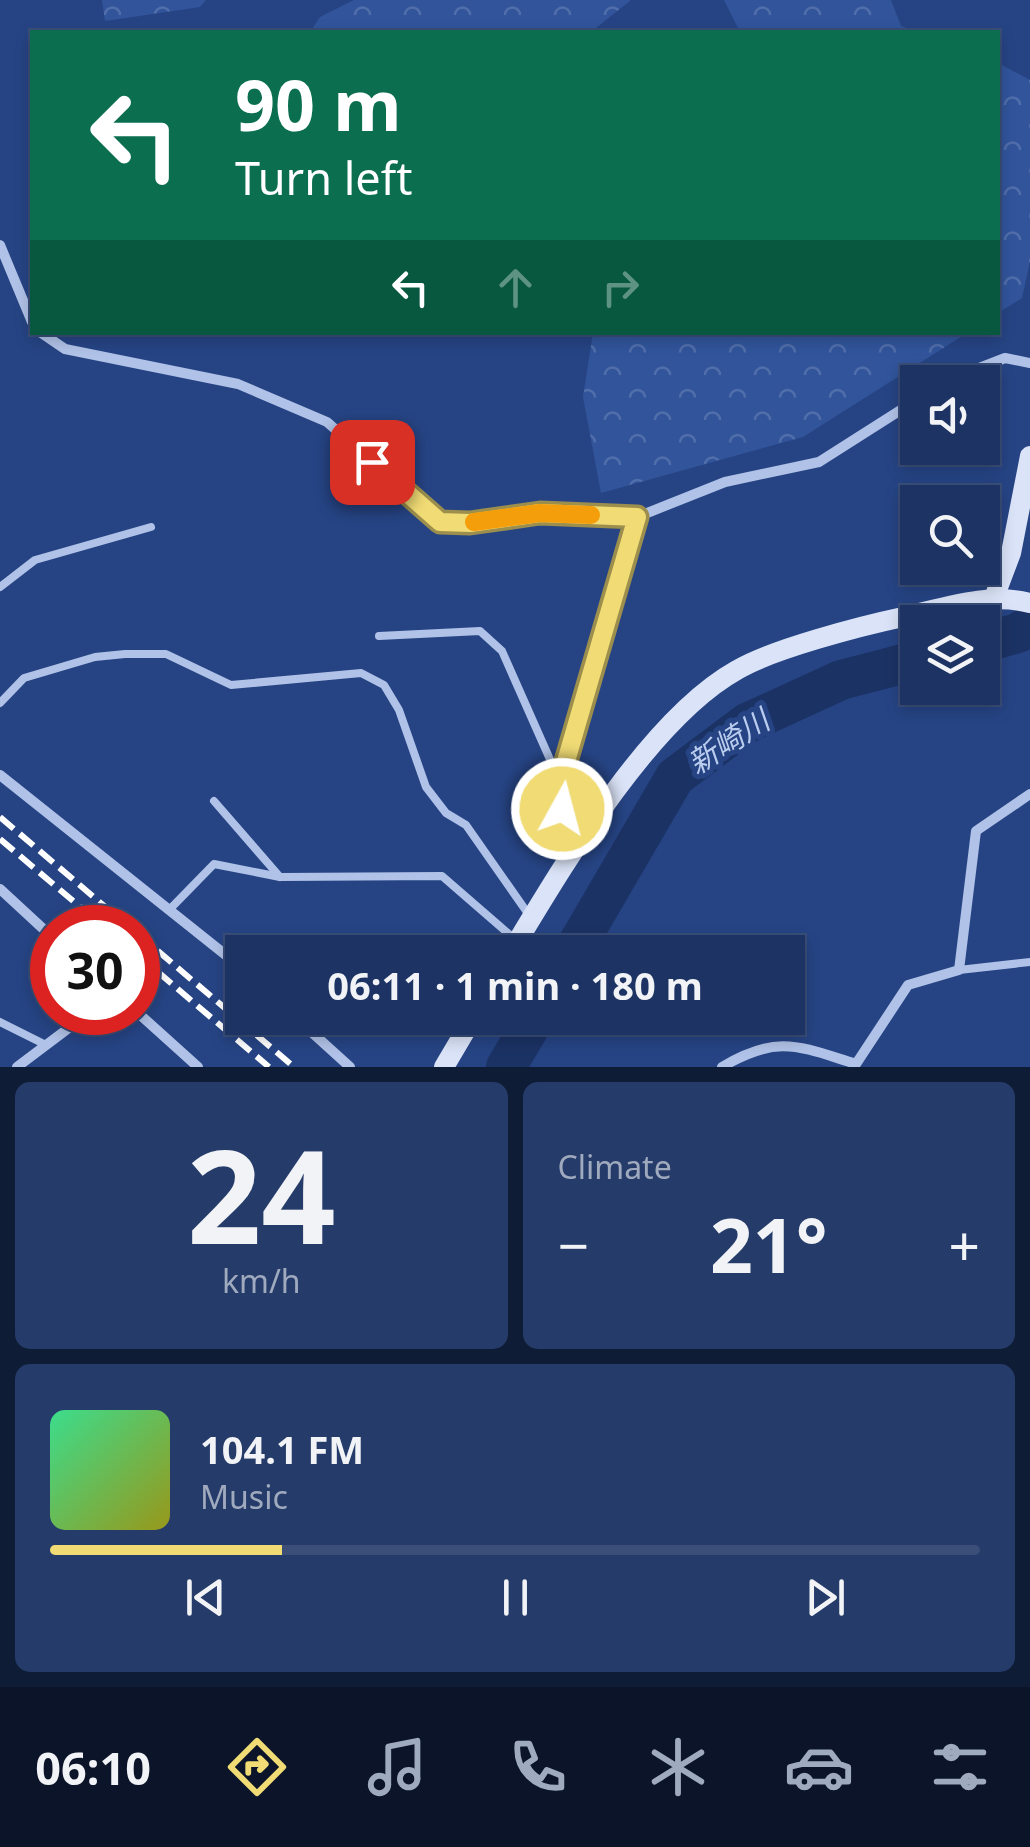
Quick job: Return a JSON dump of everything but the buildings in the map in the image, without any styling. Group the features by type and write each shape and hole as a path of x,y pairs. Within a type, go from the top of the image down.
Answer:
{"street":[{"path":"0,245 30,317"},
{"path":"44,335 65,349 238,384 327,422 440,522 470,523 540,513 637,517 725,482 819,462 900,410"},
{"path":"987,365 1006,358 1030,364"},
{"path":"994,598 1021,553 1030,456"},
{"path":"579,839 562,809 560,782 637,517"},
{"path":"521,935 579,839 687,704 738,668 871,624 994,598 1028,602"},
{"path":"0,775 225,954"},
{"path":"722,1067 753,1048 786,1042 858,1065 908,985 959,970 976,831 1030,794"},
{"path":"0,889 30,916"},
{"path":"160,1033 198,1067"},
{"path":"17,1067 57,1035"},
{"path":"315,1035 350,1067"},
{"path":"444,1067 463,1035"}],"lane":[{"path":"0,587 34,560 152,527"},
{"path":"379,636 480,631 502,650 560,782"},
{"path":"0,703 24,678 95,657 125,654 166,654 231,685 362,673 384,684 399,710 426,787 446,813 466,826 531,917"},
{"path":"214,801 280,876"},
{"path":"171,908 214,864 280,876 442,876 503,935"},
{"path":"959,970 1030,962"},
{"path":"0,1022 44,1044"}],"green space":[{"path":"102,0 206,0 200,7 105,21"},
{"path":"354,0 631,0 594,30 311,30 320,17"},
{"path":"724,0 891,0 901,26 912,30 739,30"},
{"path":"1000,64 1030,80 1030,261 1022,298 1000,312"},
{"path":"593,335 964,335 917,365 900,365 900,375 803,437 601,493 583,397"}],"waterway":[{"name":"新崎川","path":"1000,638 1030,625"},
{"name":"新崎川","path":"583,935 675,777 747,723 841,680 900,665"},
{"name":"新崎川","path":"506,1067 525,1035"}],"railway":[{"path":"0,817 103,905"},
{"path":"0,839 78,905"},
{"path":"160,953 294,1067"},
{"path":"160,974 269,1067"}],"slow traffic":[{"path":"474,522 540,513 591,515"}],"route":[{"path":"372,462 440,522 470,523 540,513 637,517 560,782 562,809"}]}
